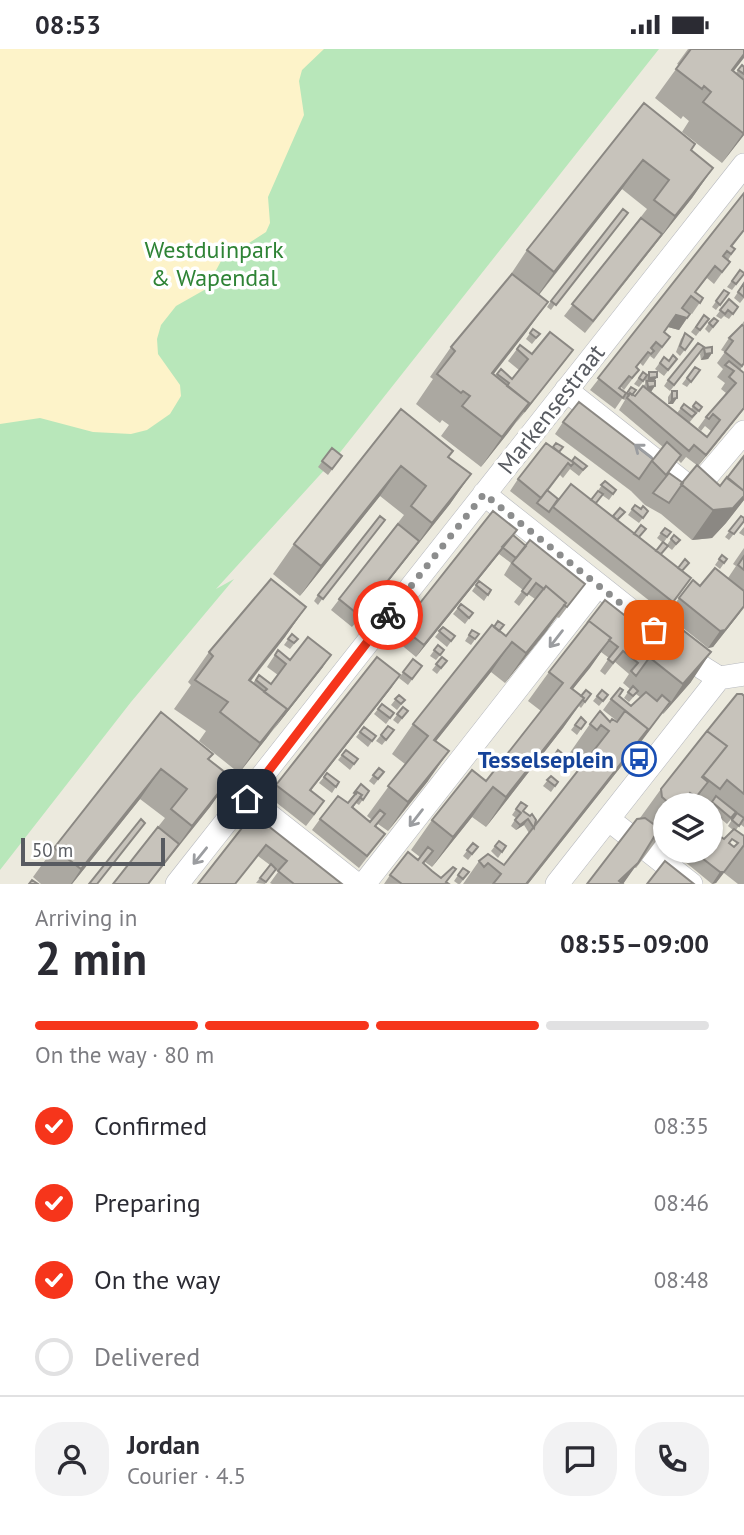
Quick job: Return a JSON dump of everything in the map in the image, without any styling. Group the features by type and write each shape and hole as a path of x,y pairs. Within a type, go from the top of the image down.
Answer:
{"street":[{"name":"Markensestraat","path":"177,884 247,799 317,704 744,165"},
{"path":"566,390 694,491 744,432"},
{"path":"484,494 719,678"},
{"path":"364,884 598,585"},
{"path":"557,884 719,678 744,674"},
{"path":"247,799 356,884"},
{"path":"608,819 691,884"}],"green space":[{"name":"Westduinpark & Wapendal","path":"0,49 659,49 338,455 216,589 234,579 131,702 0,870"}],"sand":[{"path":"0,49 324,49 302,70 299,81 304,115 268,197 270,223 266,232 221,261 206,289 176,306 161,325 157,339 158,354 180,385 181,396 170,414 147,430 131,434 93,432 40,418 0,424"}],"building":[{"path":"691,49 744,49 744,54 732,70 744,80 743,133 703,102 711,92 704,86 702,89 676,69"},
{"path":"644,103 695,144 691,150 713,168 675,216 654,200 669,180 643,160 554,272 527,250"},
{"path":"744,193 744,230 731,246 735,249 731,254 727,251 723,256 730,262 722,272 715,266 695,292 703,298 700,303 691,296 682,308 690,314 687,318 676,315 664,332 670,337 662,347 656,342 651,348 654,351 651,354 648,352 636,367 639,370 632,378 629,376 619,388 626,393 623,398 598,378"},
{"path":"623,209 628,213 556,305 551,301"},
{"path":"641,218 662,234 593,321 572,304"},
{"path":"740,270 744,274 736,284 732,281"},
{"path":"512,274 548,302 492,373 529,403 502,437 462,406 470,396 463,391 461,393 437,374 455,351 451,347"},
{"path":"744,283 744,297 738,292"},
{"path":"724,290 729,293 720,305 716,301"},
{"path":"729,299 738,307 733,314 728,310 725,314 720,310"},
{"path":"704,315 709,319 700,330 696,327"},
{"path":"714,318 718,321 713,327 709,323"},
{"path":"742,325 742,366 725,352 733,341 729,338"},
{"path":"533,329 540,334 536,338 530,333"},
{"path":"550,332 573,350 524,412 529,403 507,386 509,383 497,374 501,369 512,379 528,359 517,349 520,345 532,354"},
{"path":"685,333 693,339 685,350 680,346"},
{"path":"698,343 704,347 674,385 668,380"},
{"path":"712,347 712,353 705,354 704,348"},
{"path":"673,355 677,359 668,370 660,363 664,357 669,361"},
{"path":"729,361 744,373 744,408 706,455 694,445 689,451 627,398 630,393 635,396 643,386 707,437 720,420 713,414 709,419 706,417 736,383 729,377 734,371 725,365"},
{"path":"695,367 700,370 691,382 687,378"},
{"path":"643,372 647,375 643,381 639,378"},
{"path":"649,372 657,372 657,377 649,378"},
{"path":"647,381 655,381 655,386 648,387"},
{"path":"631,387 636,390 629,395 627,393"},
{"path":"672,391 677,391 677,398 672,399"},
{"path":"579,402 653,459 639,479 563,422"},
{"path":"696,402 702,407 699,411 693,406"},
{"path":"684,404 696,413 692,417 681,408"},
{"path":"401,409 453,451 448,457 471,474 432,523 411,506 426,486 401,466 321,566 294,544"},
{"path":"667,442 681,455 666,475 652,461"},
{"path":"546,443 574,463 571,466 568,463 541,498 518,479"},
{"path":"556,443 563,447 559,452 553,447"},
{"path":"332,448 342,456 332,469 322,461"},
{"path":"744,456 744,491 727,478"},
{"path":"575,457 587,466 583,470 572,461"},
{"path":"697,465 720,486 727,477 744,491 744,496 733,508 713,510 681,484"},
{"path":"669,473 683,483 669,503 653,493"},
{"path":"605,481 616,490 613,494 601,485"},
{"path":"571,484 691,578 673,602 553,507"},
{"path":"547,490 558,499 549,512 537,503"},
{"path":"598,491 603,494 596,503 591,500"},
{"path":"635,505 641,509 643,506 648,511 643,518 632,509"},
{"path":"620,508 625,512 617,520 613,516"},
{"path":"493,511 517,530 424,645 401,627"},
{"path":"380,516 385,520 323,599 318,595"},
{"path":"741,516 744,521 734,534 729,531"},
{"path":"398,524 419,541 360,616 339,599"},
{"path":"641,525 646,529 639,537 634,534"},
{"path":"665,528 671,532 667,537 661,533"},
{"path":"513,535 526,546 516,558 502,547"},
{"path":"674,535 680,540 676,544 671,539"},
{"path":"530,540 585,584 567,607 564,605 566,603 546,586 544,589 536,583 527,595 522,591 531,579 512,563"},
{"path":"663,542 668,546 661,554 656,551"},
{"path":"722,555 727,559 724,563 719,559"},
{"path":"744,556 744,570 738,565"},
{"path":"685,559 689,563 682,571 678,568"},
{"path":"715,568 744,591 744,606 725,630 720,631 679,598 693,580 700,586"},
{"path":"271,579 306,607 249,680 287,709 260,743 220,712 228,702 195,680 213,656 209,652"},
{"path":"479,581 491,590 488,595 476,585"},
{"path":"546,586 566,603 526,653 512,642 434,740 449,751 408,802 388,786 428,736 413,724 492,625 506,636"},
{"path":"605,600 660,643 636,676 631,671 638,663 623,651 613,663 608,659 618,647 609,640 611,638 589,621 587,623"},
{"path":"461,604 473,613 469,618 458,608"},
{"path":"498,621 504,625 499,631 494,627"},
{"path":"589,621 611,638 571,688 584,698 506,797 493,787 453,837 432,820 472,770 486,781 563,683 549,672"},
{"path":"675,624 711,652 683,684 649,657"},
{"path":"443,627 455,636 451,641 439,631"},
{"path":"472,630 479,634 475,639 469,635"},
{"path":"292,634 298,639 294,643 288,639"},
{"path":"308,637 331,655 282,717 287,709 264,692 267,689 256,680 259,675 271,684 286,664 275,655 278,650 290,660"},
{"path":"438,645 444,650 440,655 434,650"},
{"path":"377,657 400,675 310,790 324,801 314,814 276,785"},
{"path":"442,657 447,661 441,668 436,664"},
{"path":"413,659 422,666 412,679 403,672"},
{"path":"633,686 638,691 633,696 628,692"},
{"path":"620,688 623,690 619,696 631,706 646,692 657,701 662,695 670,702 636,747 648,729 611,699"},
{"path":"586,690 591,694 585,702 581,696"},
{"path":"602,690 608,695 603,701 597,696"},
{"path":"737,694 744,696 744,794 727,780 720,789 703,776 727,746 707,731"},
{"path":"399,695 405,700 401,704 395,699"},
{"path":"382,704 394,713 390,718 378,709"},
{"path":"403,707 408,711 402,718 397,714"},
{"path":"600,711 610,722 612,719 617,722 625,711 648,729 526,884 493,884 501,874 488,863 484,867 479,861 488,854 504,865 609,731 601,725 597,730 590,724"},
{"path":"161,712 213,754 208,759 231,777 192,826 171,809 187,789 161,769 81,869 54,848"},
{"path":"581,717 586,722 581,729 575,725"},
{"path":"388,726 394,730 386,740 381,735"},
{"path":"364,727 376,736 372,741 360,732"},
{"path":"707,731 727,746 702,777 708,782 699,793 662,793 661,789"},
{"path":"346,750 358,759 354,764 342,755"},
{"path":"558,750 563,754 558,761 553,757"},
{"path":"379,768 384,772 378,779 373,775"},
{"path":"327,773 339,782 336,787 324,777"},
{"path":"551,776 558,782 555,786 547,780"},
{"path":"361,784 369,791 363,800 360,797 362,795 354,793"},
{"path":"357,792 362,795 352,807 370,822 380,810 385,814 375,826 385,834 367,856 320,819 338,796 348,803"},
{"path":"521,802 527,806 523,811 530,816 532,814 536,820 534,828 528,819 520,825 515,820 521,813 516,809"},
{"path":"723,802 736,812 731,818 723,811"},
{"path":"737,813 744,818 739,826 732,820"},
{"path":"253,814 342,884 294,884 278,871 287,861 266,845 235,884 198,884"},
{"path":"645,818 653,824 653,839 638,863 619,881 623,884 587,884 637,819"},
{"path":"141,819 145,823 97,884 89,884"},
{"path":"158,827 179,844 148,884 113,884"},
{"path":"734,829 744,836 744,845 724,872 708,863 723,863 723,838","holes":["732,839 738,843 734,847 729,843"]},
{"path":"499,841 506,846 502,852 495,846"},
{"path":"473,843 478,847 472,854 467,850"},
{"path":"428,847 433,851 423,863 432,871 441,878 453,867 456,869 446,882 449,884 402,884 390,875 408,852 418,860"},
{"path":"663,863 668,863 694,884 647,884"},
{"path":"271,864 276,869 266,882 260,878"},
{"path":"463,868 469,872 463,879 458,875"}],"way so far":[{"path":"388,615 484,494 654,630"}],"place":[{"name":"Tesselseplein","path":"639,759"}],"route":[{"path":"247,799 317,704 388,615"}]}
